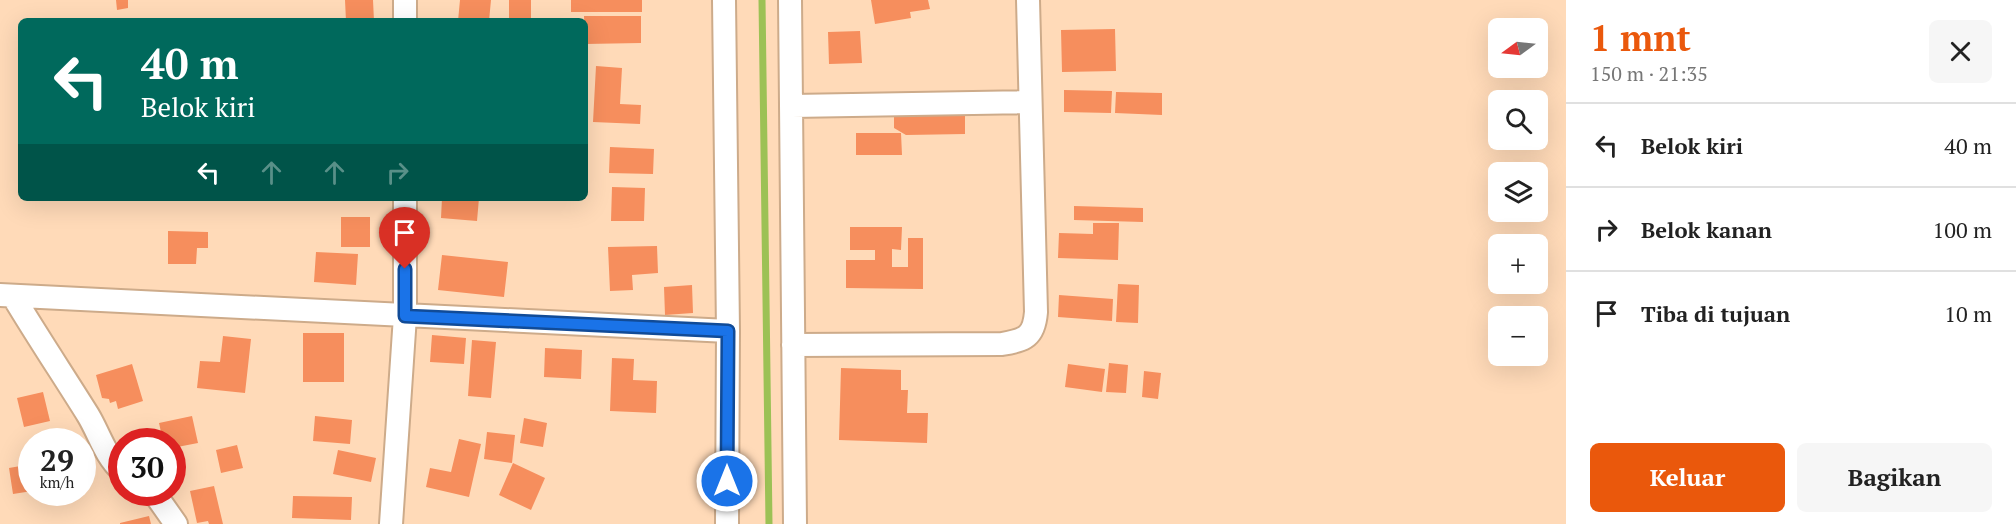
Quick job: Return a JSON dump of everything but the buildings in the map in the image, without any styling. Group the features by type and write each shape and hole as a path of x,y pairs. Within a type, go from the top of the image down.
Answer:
{"street":[{"path":"405,0 405,18"},
{"path":"724,0 728,331 727,524"},
{"path":"790,0 795,524"},
{"path":"793,345 1002,344 1029,336 1035,326 1036,312 1028,0"},
{"path":"792,106 1030,102"},
{"path":"391,524 405,316 405,201"},
{"path":"7,295 728,331"},
{"path":"7,295 89,417 108,453"},
{"path":"164,506 176,524"}],"waterway":[{"path":"762,0 769,524"}],"route":[{"path":"405,269 405,316 728,331 727,481"}]}
